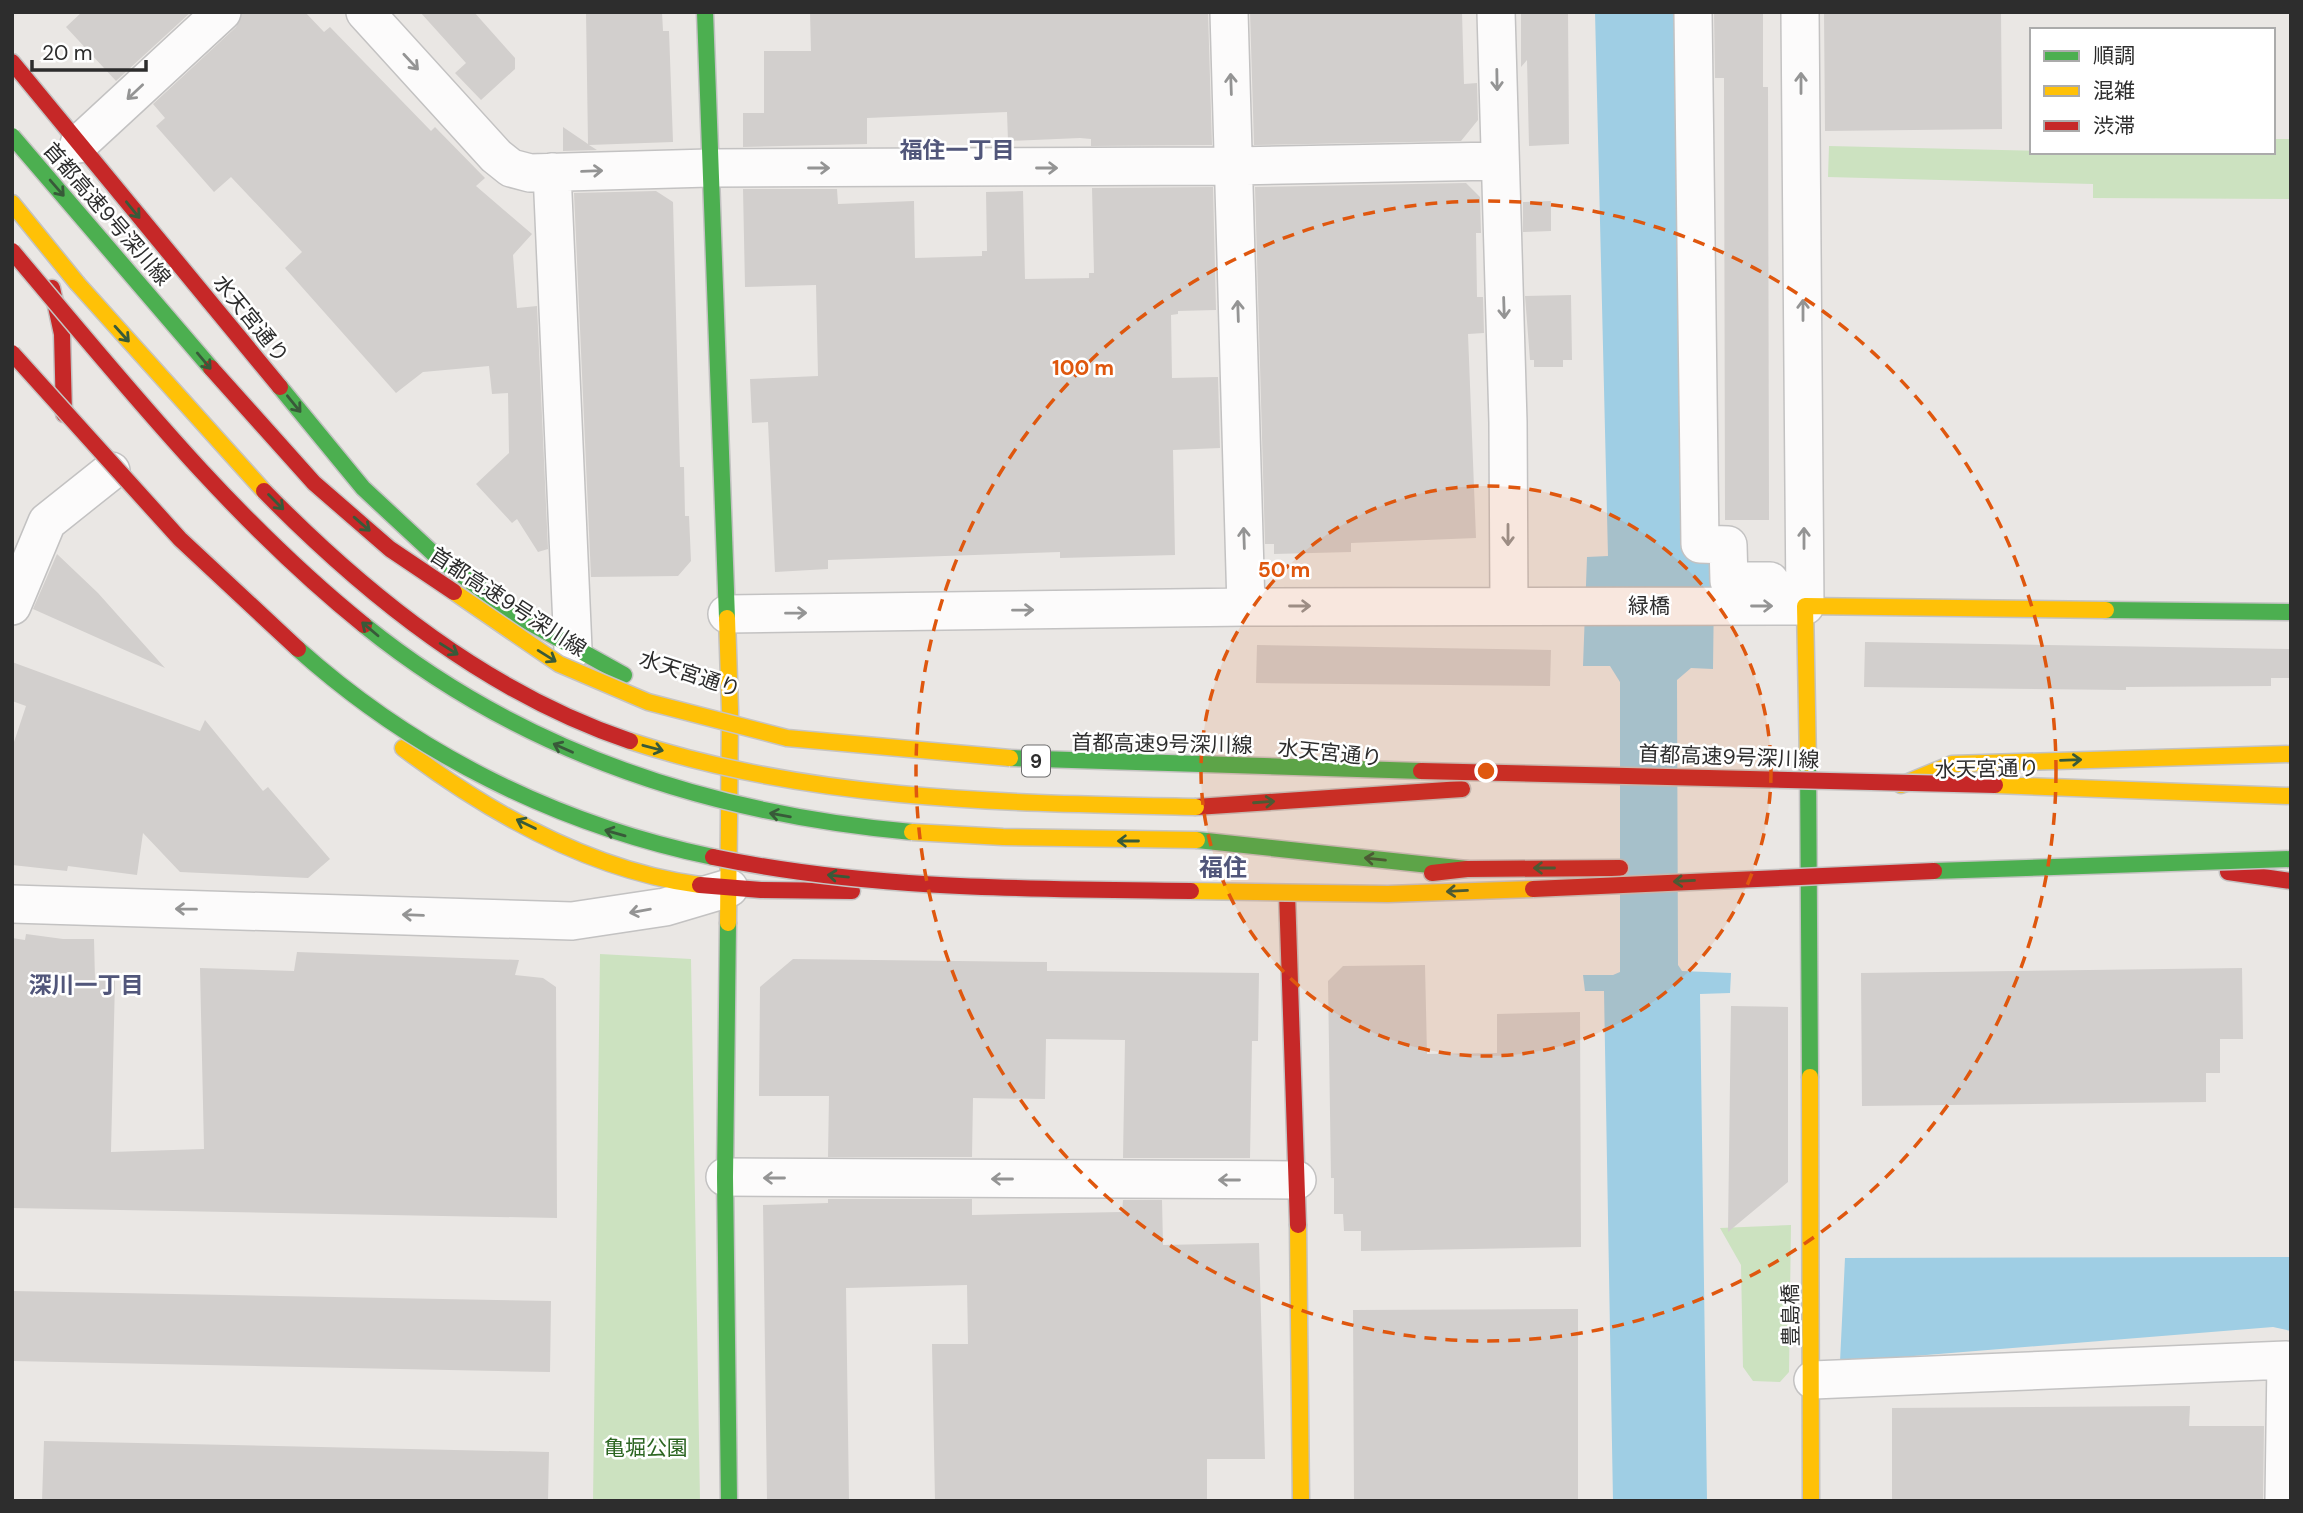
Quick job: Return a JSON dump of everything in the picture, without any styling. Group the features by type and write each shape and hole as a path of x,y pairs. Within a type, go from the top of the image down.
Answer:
{"main road":[{"path":"705,12 730,711 725,1177 729,1501"},
{"name":"水天宮通り","path":"12,62 363,488 436,556 516,615 611,669 667,693 730,711 929,747 1193,759 1462,789 1886,791 2291,787"},
{"name":"首都高速9号深川線","path":"12,136 269,436 314,483 390,549 559,664 604,686 702,719 787,738 1049,762 1969,784 2291,796"},
{"path":"12,204 32,234 57,303 64,414"},
{"path":"12,204 216,442 296,522 387,604 433,639 545,703 644,746 757,772 849,788 1003,800 1196,807 1462,789"},
{"path":"12,251 200,469 315,584 378,637 455,691 535,735 631,776 682,792 789,817 911,833 982,838 1196,841 1467,869 1809,867 2228,872 2291,870"},
{"path":"13,351 111,471 228,605 326,690 454,783 492,807 621,866 671,880 730,888 796,891 1287,893 1467,869"},
{"path":"13,351 219,578 283,639 362,703 455,762 559,813 606,830 705,856 824,875 943,885 1392,894 1958,869 2291,859"},
{"path":"1805,606 2291,612"},
{"name":"豊島橋","path":"1805,606 1813,1380 1811,1501"},
{"path":"1886,791 1952,764 2291,754"},
{"path":"2228,872 2291,881"},
{"path":"1287,893 1297,1180 1301,1501"}],"street":[{"path":"79,144 222,12"},
{"path":"365,12 496,156 511,168 530,173 709,168 1234,166 1499,161"},
{"path":"1229,12 1246,607"},
{"path":"1496,12 1508,422 1509,605"},
{"path":"1693,12 1700,544 1728,545 1729,581 1770,581"},
{"path":"1800,12 1805,606"},
{"path":"552,172 573,649"},
{"path":"12,606 47,522 111,471"},
{"name":"緑橋","path":"727,614 1509,605 1805,606"},
{"path":"12,904 572,921 665,907 730,888"},
{"path":"725,1177 1297,1180"},
{"path":"1813,1380 2286,1360 2284,1501"}],"green space":[{"path":"2275,139 2291,139 2291,199 2093,198 2093,184 1828,177 1829,146 2030,151 2030,154 2275,154"},
{"name":"亀堀公園","path":"600,954 691,959 700,1501 593,1501"},
{"path":"1791,1225 1789,1372 1780,1382 1753,1381 1743,1367 1741,1265 1720,1228"}],"water":[{"path":"1595,12 1684,12 1714,590 1713,669 1691,668 1677,680 1678,965 1682,971 1731,973 1730,993 1700,994 1707,1501 1613,1501 1604,991 1585,991 1583,975 1613,975 1620,972 1620,682 1610,666 1583,666 1587,557 1608,556"},
{"path":"2291,1257 2291,1331 2273,1327 1840,1362 1845,1258"}],"building":[{"path":"82,12 191,12 116,81 66,27"},
{"path":"242,12 305,12 324,32 330,27 431,131 435,127 485,178 476,186 532,234 513,255 517,308 537,306 548,549 538,552 517,519 512,523 476,484 509,453 508,393 492,394 489,366 423,372 396,393 285,268 302,252 231,177 214,192 156,126 165,118 153,104 236,27"},
{"path":"420,12 474,12 515,58 515,69 481,100 455,73 466,63"},
{"path":"586,12 662,12 663,31 669,31 673,142 589,145 597,150 563,151 563,127 588,144"},
{"path":"810,12 1208,12 1212,145 1091,146 1091,139 1080,138 1008,141 1007,112 867,118 867,144 743,147 743,113 764,113 764,51 811,51"},
{"path":"1250,12 1462,12 1464,84 1477,83 1478,120 1461,141 1254,145"},
{"path":"1521,12 1568,12 1569,144 1529,146 1527,60 1521,67"},
{"path":"1714,12 1763,12 1763,87 1768,87 1769,520 1725,520 1724,78 1715,78"},
{"path":"1824,12 2001,12 2002,129 1825,131"},
{"path":"1466,183 1480,197 1481,233 1476,233 1477,297 1483,297 1484,333 1468,334 1476,538 1351,543 1351,552 1274,554 1274,544 1265,544 1255,187"},
{"path":"1213,187 1216,310 1178,311 1178,314 1171,315 1172,378 1218,377 1220,448 1173,450 1175,555 1060,558 1060,552 828,560 828,569 775,572 768,422 752,423 750,379 818,376 816,285 745,287 743,189 837,189 838,204 914,201 915,258 982,256 982,251 987,251 986,192 1023,191 1025,279 1089,278 1089,273 1094,273 1092,188"},
{"path":"656,191 673,202 680,467 684,467 685,516 689,516 691,561 678,576 591,577 574,193"},
{"path":"1551,201 1551,231 1523,232 1523,202"},
{"path":"1571,295 1572,360 1563,360 1563,367 1534,367 1534,360 1530,360 1525,296"},
{"path":"57,554 98,593 165,668 33,609"},
{"path":"1865,642 2291,649 2291,678 2271,678 2271,686 2126,687 2126,690 1864,687"},
{"path":"1257,645 1551,650 1550,686 1256,683"},
{"path":"12,662 200,731 205,720 263,791 268,787 330,859 308,878 180,872 143,833 137,875 68,866 67,871 12,865 12,748 26,706 12,701"},
{"path":"26,934 63,939 94,939 95,980 115,980 111,1152 204,1149 200,968 294,971 297,952 519,960 515,975 543,978 556,987 557,1218 12,1208 12,938 25,940"},
{"path":"793,959 1047,962 1047,971 1259,973 1258,1041 1252,1041 1250,1158 1123,1158 1125,1040 1046,1039 1045,1099 973,1098 972,1157 828,1157 829,1096 759,1096 760,987"},
{"path":"1425,965 1427,1054 1497,1053 1497,1014 1580,1012 1581,1247 1361,1251 1361,1231 1344,1231 1343,1214 1334,1214 1328,981 1343,966"},
{"path":"2242,968 2243,1039 2220,1039 2220,1073 2206,1073 2206,1102 1862,1106 1861,973"},
{"path":"1731,1006 1788,1007 1788,1182 1728,1232"},
{"path":"828,1199 972,1199 972,1215 1122,1212 1123,1200 1162,1200 1163,1245 1259,1243 1265,1459 1207,1459 1207,1501 935,1501 932,1344 968,1344 967,1285 846,1288 849,1501 767,1501 763,1205 828,1203"},
{"path":"12,1291 551,1301 550,1372 12,1361"},
{"path":"1578,1309 1578,1501 1354,1501 1353,1310"},
{"path":"2190,1406 2189,1426 2264,1426 2263,1501 1892,1501 1892,1408"},
{"path":"44,1441 549,1452 548,1501 42,1501"}],"traffic: fast":[{"path":"705,12 727,618"},
{"path":"12,136 211,368"},
{"path":"280,387 363,488 436,556 516,615 624,675"},
{"path":"2106,610 2291,612"},
{"path":"364,625 424,670 488,708 554,742 622,769 692,792 764,810 837,823 912,832"},
{"path":"298,649 343,687 391,721 440,753 492,780 545,805 600,826 713,857"},
{"path":"1010,758 1421,771"},
{"path":"1808,763 1810,1077"},
{"path":"1197,840 1467,869"},
{"path":"1934,871 2291,859"},
{"path":"728,923 725,1177 729,1501"}],"traffic: slow":[{"path":"12,203 77,283"},
{"path":"77,283 264,491"},
{"path":"454,592 559,664 648,702 787,738 1010,758"},
{"path":"1808,763 1805,606 2106,610"},
{"path":"727,618 730,711 728,923"},
{"path":"630,741 699,761 768,776 839,787 982,800 1196,807"},
{"path":"403,748 470,795 543,836 620,867 659,878 700,885"},
{"path":"1901,785 1952,764 2291,754"},
{"path":"1995,785 2291,796"},
{"path":"912,832 1003,837 1197,840"},
{"path":"1191,891 1388,894 1533,889"},
{"path":"1810,1077 1811,1501"},
{"path":"1298,1225 1301,1501"}],"traffic: jam":[{"path":"12,62 280,387"},
{"path":"12,251 179,447 223,494 315,583 364,625"},
{"path":"52,288 62,334 64,414"},
{"path":"12,353 180,539 298,649"},
{"path":"211,368 314,483 390,549 454,592"},
{"path":"264,491 345,568 433,638 528,697 578,721 630,741"},
{"path":"1421,771 1995,785"},
{"path":"1196,807 1462,789"},
{"path":"713,857 772,868 891,882 1011,888 1191,891"},
{"path":"1432,873 1467,869 1620,868"},
{"path":"1533,889 1934,871"},
{"path":"2228,872 2291,881"},
{"path":"700,885 761,890 852,891"},
{"path":"1287,893 1298,1225"}],"district":[{"name":"福住一丁目","path":"957,150"},
{"name":"福住","path":"1223,868"},
{"name":"深川一丁目","path":"86,985"}]}
